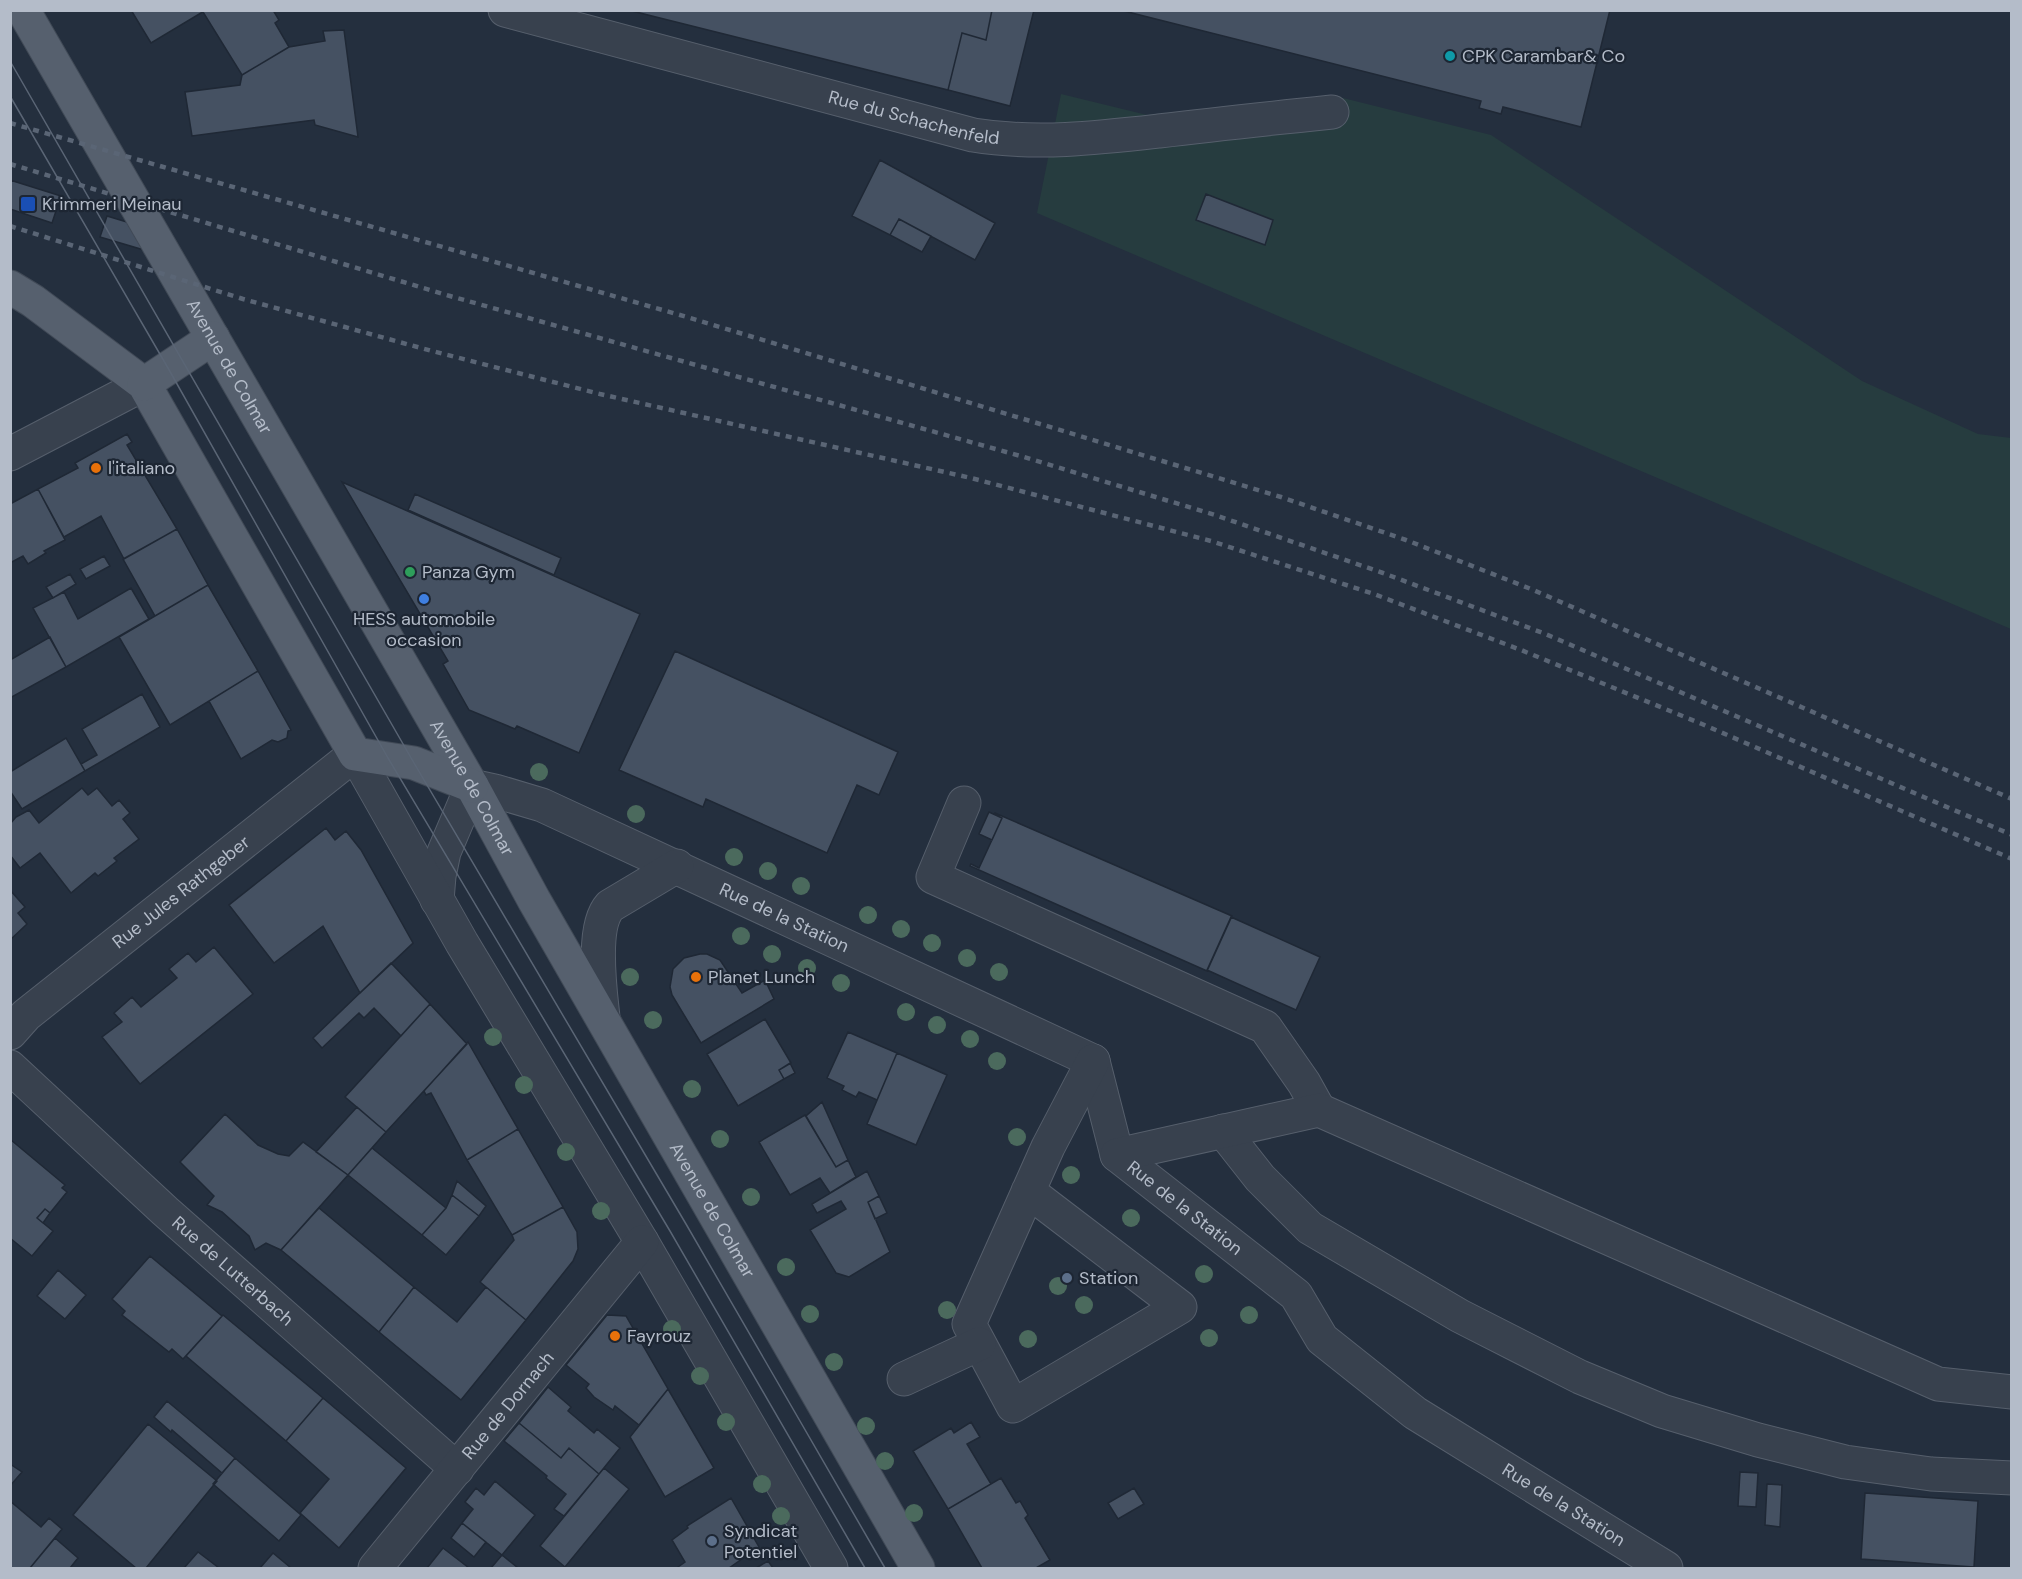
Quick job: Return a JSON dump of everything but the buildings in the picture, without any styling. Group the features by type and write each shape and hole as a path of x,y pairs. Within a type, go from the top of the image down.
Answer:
{"main road":[{"name":"Avenue de Colmar","path":"23,10 472,786 534,900 918,1569"},
{"path":"10,287 33,301 144,384 172,429 355,754 414,764 472,786"},
{"path":"144,384 213,338"}],"street":[{"name":"Rue du Schachenfeld","path":"505,10 973,135 1003,140 1045,141 1095,138 1332,112"},
{"path":"10,454 144,384"},
{"path":"355,754 437,900 642,1242 831,1569"},
{"name":"Rue Jules Rathgeber","path":"10,1033 26,1015 355,754"},
{"path":"437,900 444,852 472,786"},
{"name":"Rue de la Station","path":"472,786 495,790 542,805 1093,1061 1117,1155 1296,1295 1322,1339 1415,1413 1666,1569"},
{"path":"964,802 933,877 1265,1027 1304,1083 1319,1110"},
{"path":"603,1017 597,959 604,913 610,906 677,866"},
{"path":"1028,1191 1180,1307 1013,1406 969,1324 1028,1191 1048,1147 1093,1061"},
{"name":"Rue de Lutterbach","path":"10,1066 165,1211 457,1469"},
{"path":"1117,1155 1319,1110 1938,1384 2012,1392"},
{"path":"1223,1131 1260,1178 1310,1228 1460,1316 1580,1377 1662,1411 1758,1440 1845,1462 1931,1473 2012,1478"},
{"name":"Rue de Dornach","path":"375,1569 642,1242"},
{"path":"904,1379 979,1344"}],"green space":[{"path":"1061,94 1147,115 1335,96 1491,135 1862,381 1978,434 2011,438 2011,629 1037,213"}],"tram line":[{"path":"10,61 414,763 686,1224 885,1568"},
{"path":"10,96 168,368 388,758 670,1231 865,1568"}],"railway":[{"path":"10,123 687,317 1281,497 1406,540 1531,589 2012,799"},
{"path":"10,164 450,296 1024,457 1215,515 1383,573 1543,633 2012,835"},
{"path":"10,226 243,299 432,351 600,394 971,478 1211,541 1374,594 1521,650 1702,724 2012,859"}],"place":[{"name":"CPK Carambar& Co","path":"1450,56"},
{"name":"Krimmeri Meinau","path":"28,204"},
{"name":"l'italiano","path":"96,468"},
{"name":"Panza Gym","path":"410,572"},
{"name":"HESS automobile occasion","path":"424,599"},
{"name":"Planet Lunch","path":"696,977"},
{"name":"Station","path":"1067,1278"},
{"name":"Fayrouz","path":"615,1336"},
{"name":"Syndicat Potentiel","path":"712,1541"}]}
